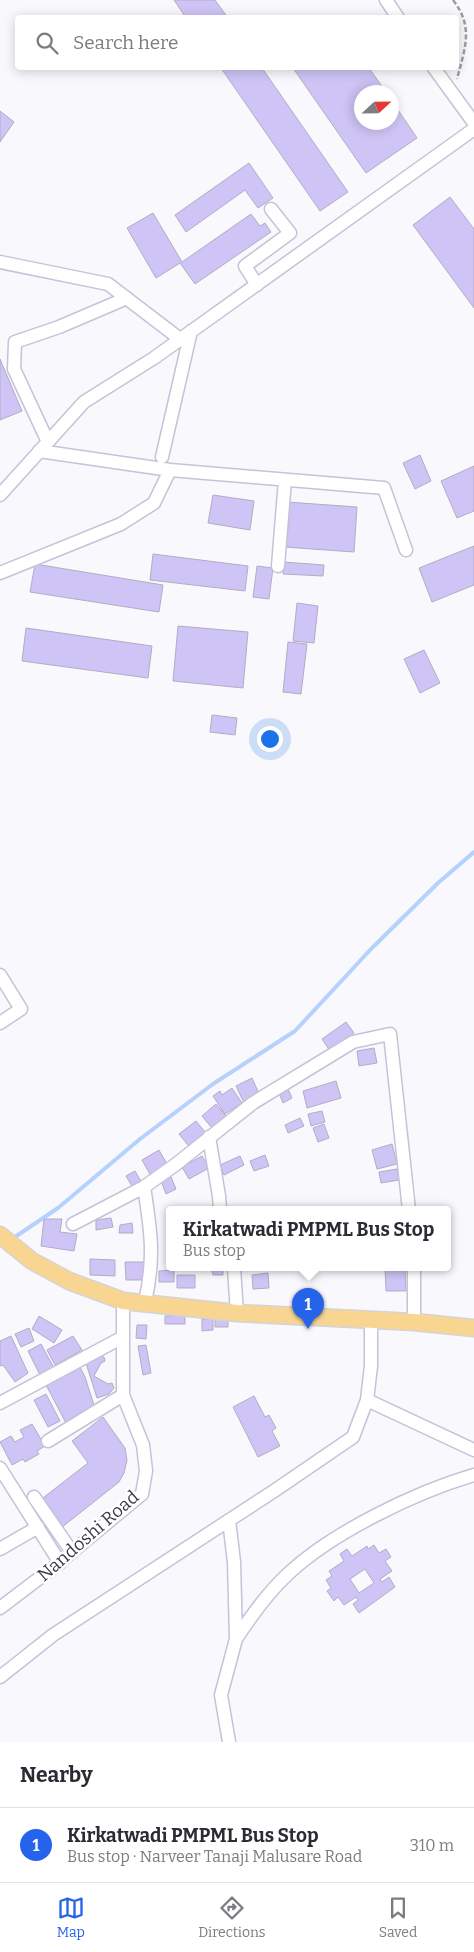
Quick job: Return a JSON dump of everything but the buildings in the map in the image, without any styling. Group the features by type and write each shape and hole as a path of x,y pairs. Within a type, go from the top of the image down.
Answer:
{"main road":[{"path":"0,1235 32,1260 69,1281 123,1301 237,1313 414,1322 474,1328"}],"street":[{"path":"386,0 396,15"},
{"path":"435,70 474,123"},
{"path":"0,495 84,402 186,335 474,129"},
{"path":"257,284 245,266 290,233 271,209"},
{"path":"0,262 108,284 186,335"},
{"path":"44,447 14,369 15,342 59,327 127,298"},
{"path":"162,457 186,335"},
{"path":"44,447 170,470 384,488 406,550"},
{"path":"0,573 121,524 136,515 154,503 170,470"},
{"path":"278,566 285,480"},
{"path":"0,975 21,1009 0,1023"},
{"path":"73,1224 146,1186 253,1103 353,1042 390,1034 409,1206"},
{"path":"209,1137 220,1206"},
{"path":"145,1302 151,1273 152,1235 146,1186"},
{"path":"234,1271 237,1313"},
{"path":"414,1271 414,1322"},
{"name":"Nandoshi Road","path":"0,1608 60,1562 142,1494 146,1471 143,1445 123,1395 123,1301"},
{"path":"0,1677 53,1634 353,1437 367,1400 371,1366 371,1320"},
{"path":"0,1403 123,1337"},
{"path":"48,1441 123,1395"},
{"path":"367,1400 474,1450"},
{"path":"0,1468 60,1562"},
{"path":"236,1640 252,1615 289,1573 325,1545 396,1505 446,1483 474,1475"},
{"path":"34,1497 72,1552"},
{"path":"229,1520 234,1562 236,1640 221,1695 229,1742"},
{"path":"0,1549 38,1527"}],"path":[{"path":"453,0 463,14 467,28 465,48 453,95"}],"waterway":[{"path":"12,1239 58,1208 140,1139 213,1084 295,1031 371,949 438,883 474,852"}],"place":[{"name":"Kirkatwadi PMPML Bus Stop","path":"308,1329"}]}
